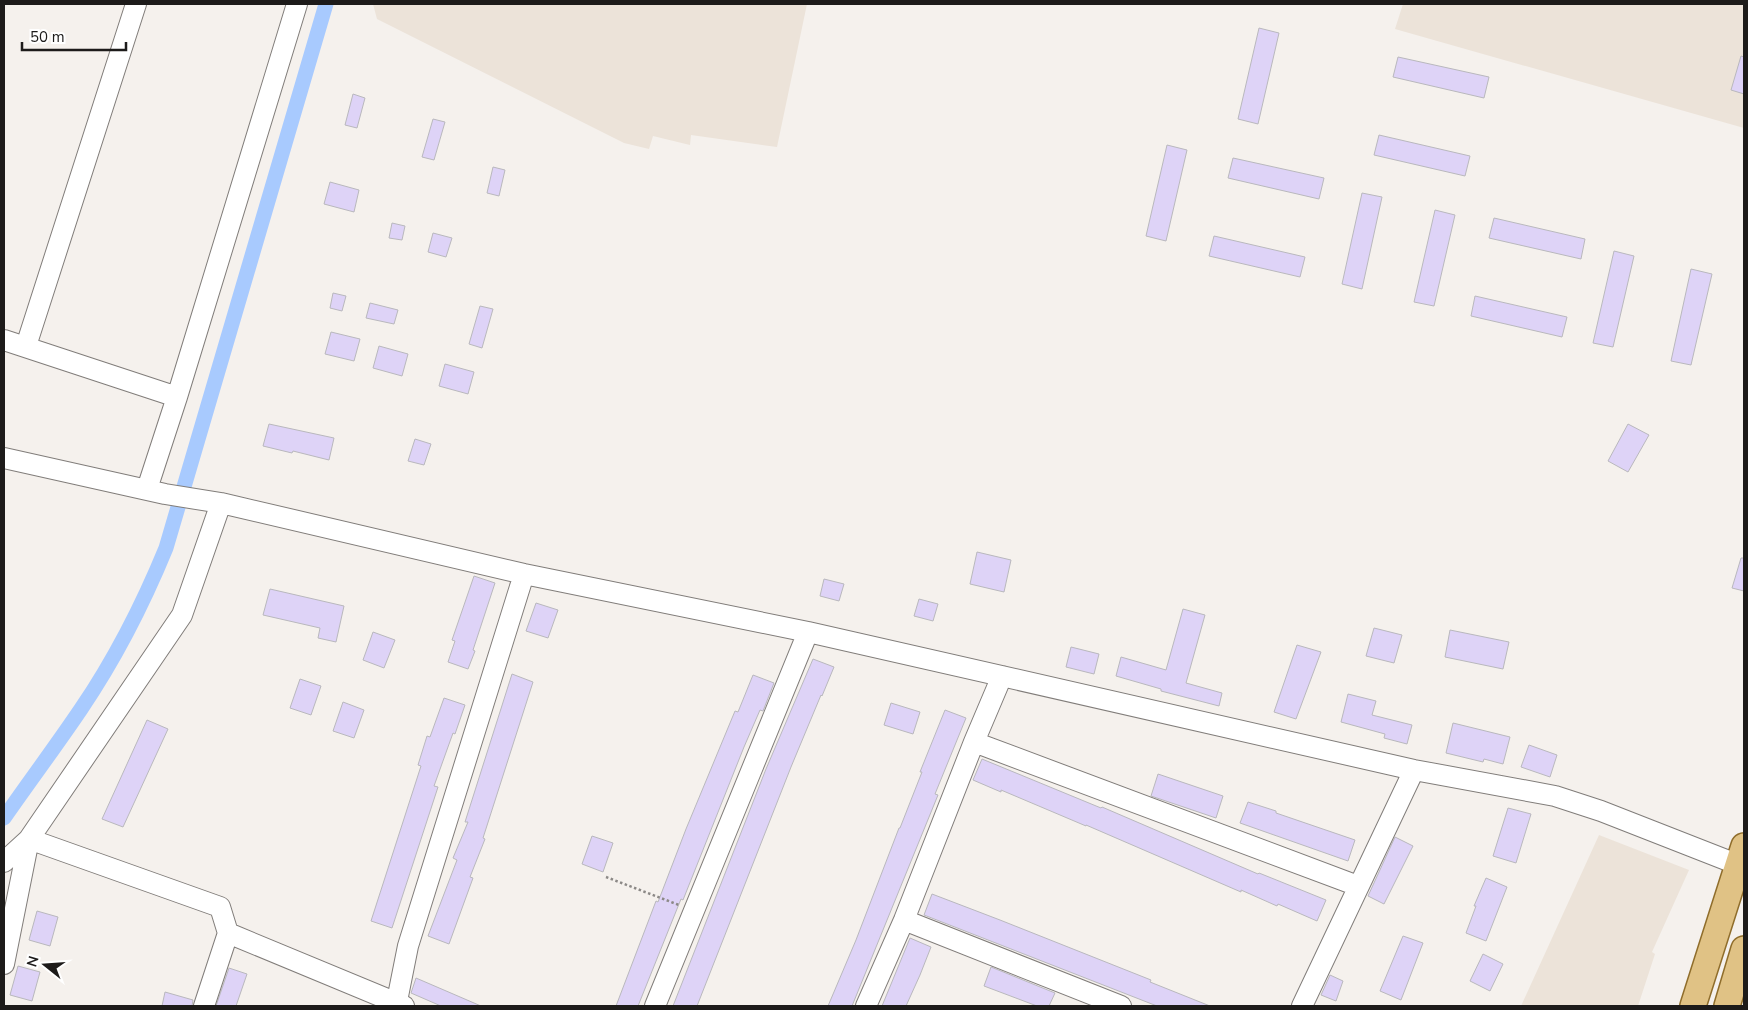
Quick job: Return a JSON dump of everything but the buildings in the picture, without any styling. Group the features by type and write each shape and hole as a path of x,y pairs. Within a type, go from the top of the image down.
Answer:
{"main road":[{"path":"1693,1006 1742,856"},
{"path":"1727,1006 1744,949"}],"street":[{"path":"26,346 136,4"},
{"path":"156,491 177,396 297,4"},
{"path":"4,340 177,396"},
{"path":"4,458 214,502 524,574 808,632 1414,770 1555,796 1742,856"},
{"path":"4,862 29,839 182,615 214,502"},
{"path":"228,934 399,1005 408,946 524,574"},
{"path":"655,1006 808,632"},
{"path":"866,1006 904,920 1002,676"},
{"path":"974,742 1358,886"},
{"path":"1302,1006 1414,770"},
{"path":"29,839 220,907 228,934 204,1006"},
{"path":"4,964 29,839"},
{"path":"904,920 1121,1006"}],"path":[{"path":"606,876 694,910"}],"shaded area":[{"path":"373,4 807,4 777,147 691,135 690,145 653,136 649,149 624,143 377,19"},
{"path":"1403,4 1744,4 1744,128 1395,29"},
{"path":"1599,835 1689,870 1652,952 1655,954 1638,1006 1521,1006"}],"waterway":[{"path":"4,818 72,723 105,671 148,590 166,548 326,4"}]}
